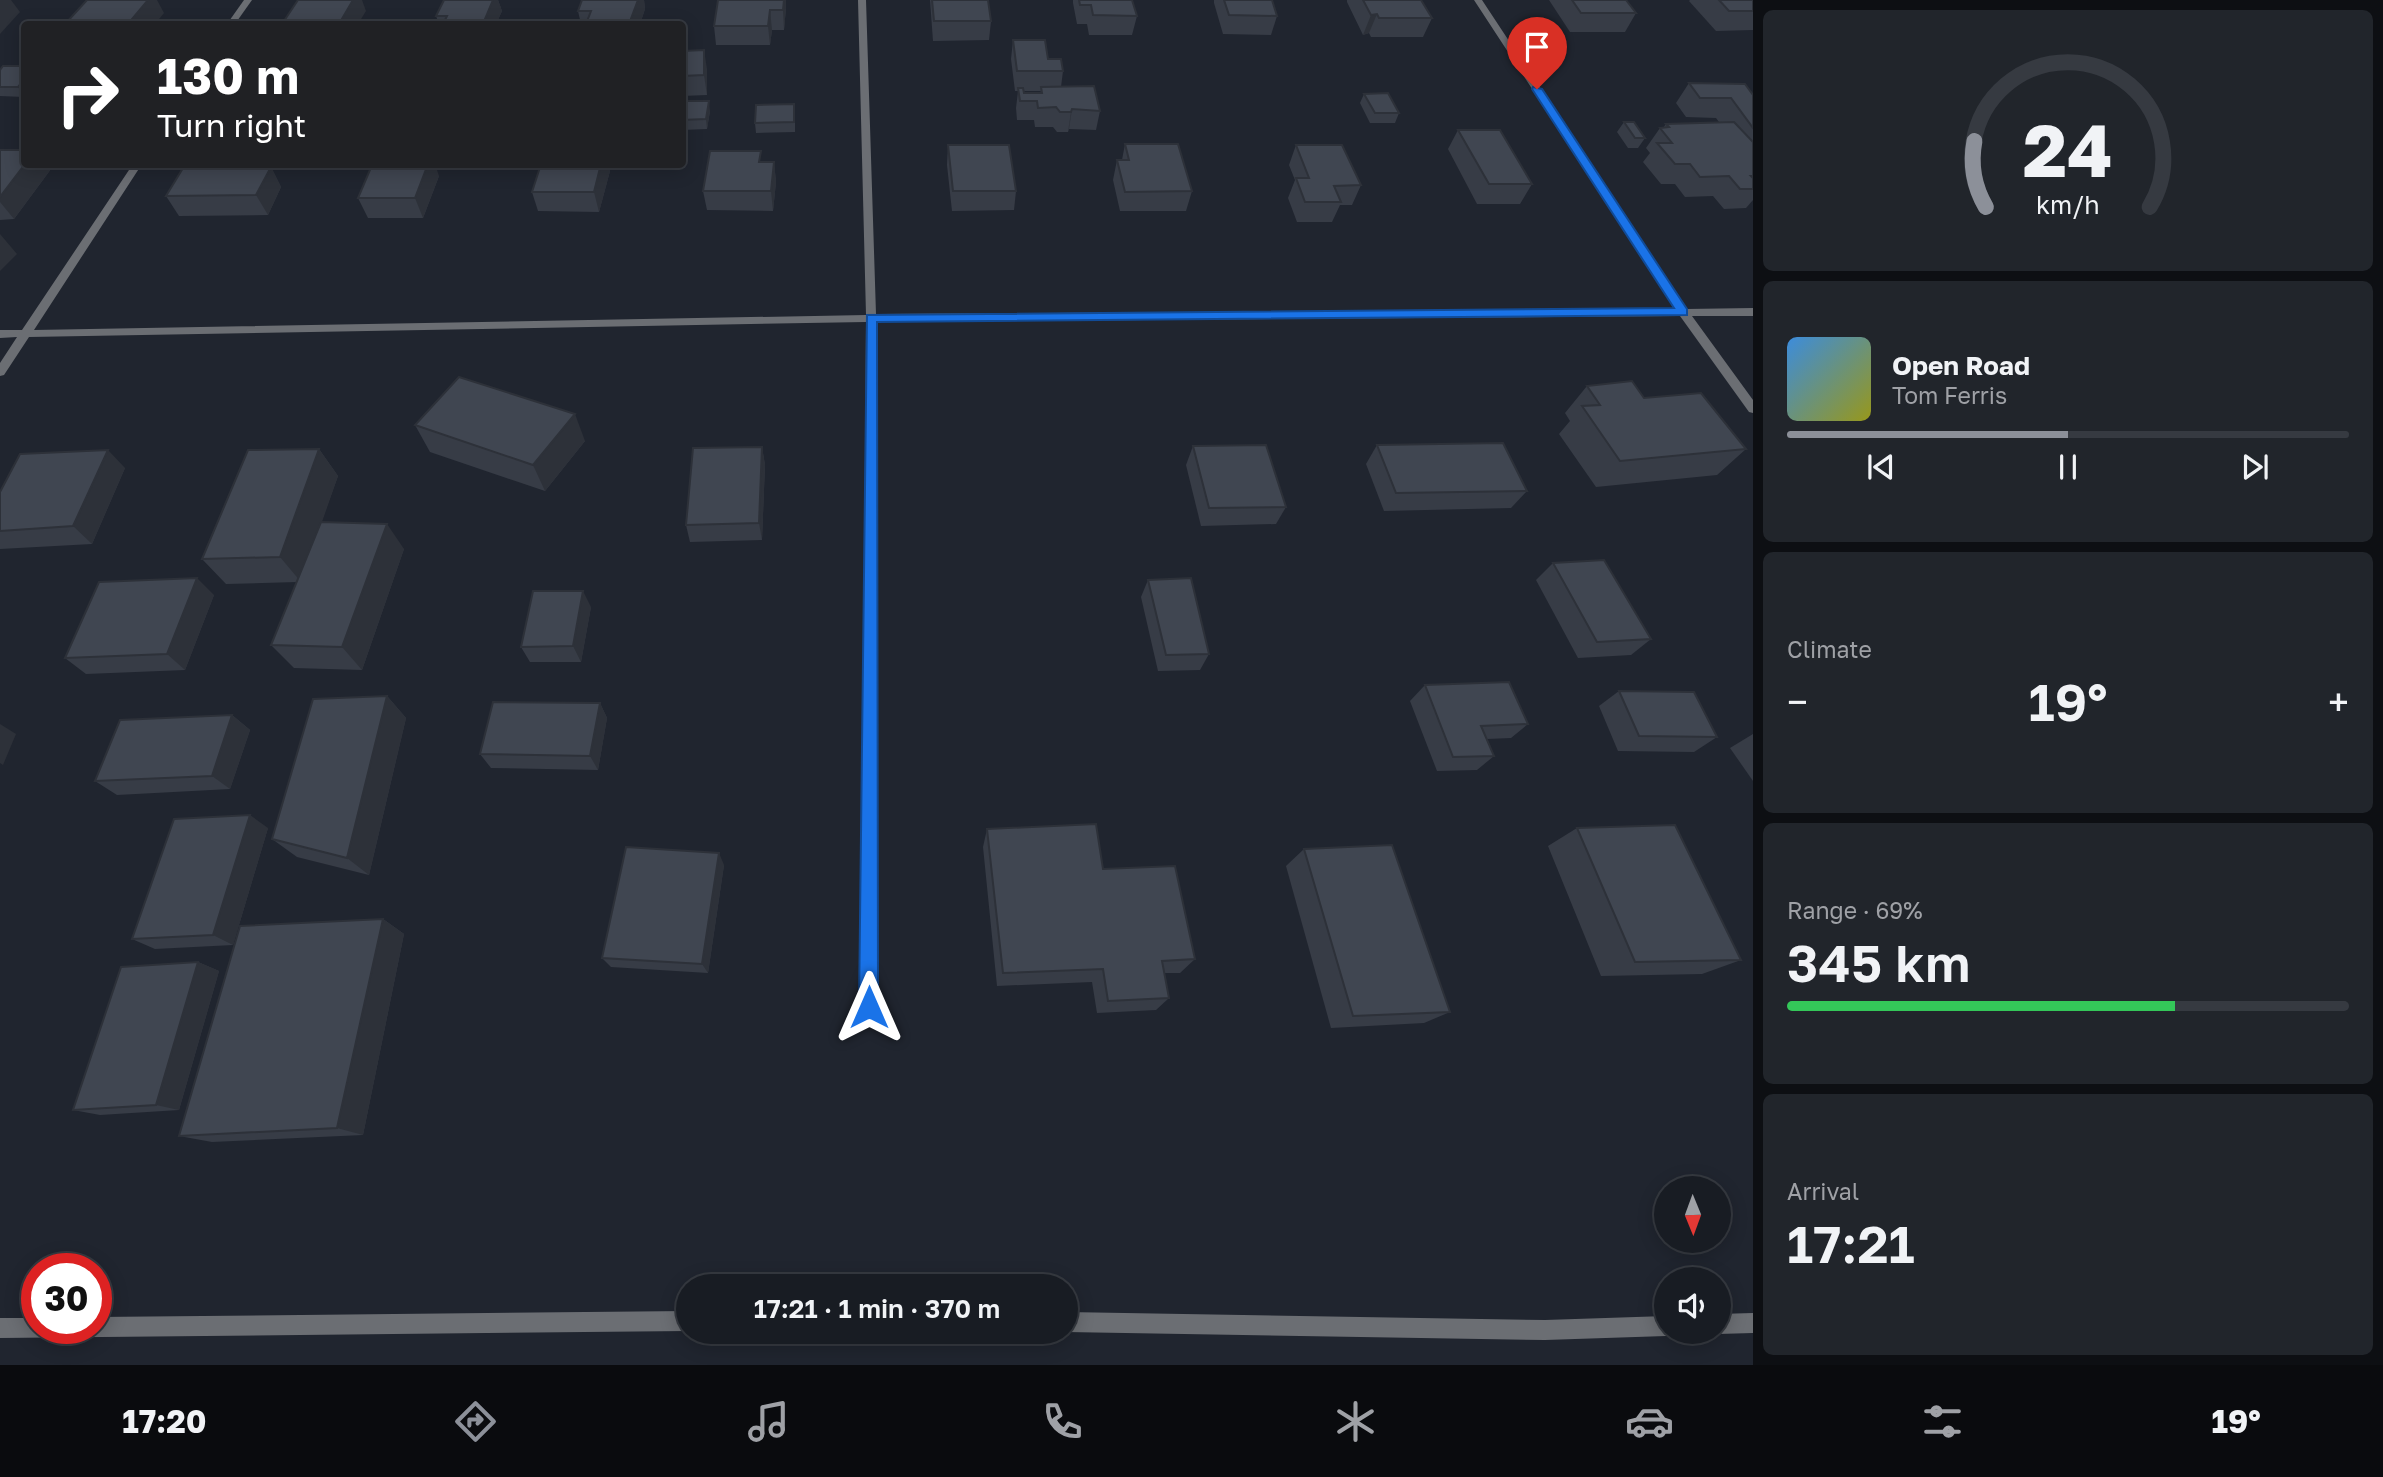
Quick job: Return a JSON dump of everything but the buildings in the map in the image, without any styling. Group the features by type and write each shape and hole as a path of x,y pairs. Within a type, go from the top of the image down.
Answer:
{"street":[{"path":"233,21 248,0"},
{"path":"862,0 871,318 869,1007"},
{"path":"1478,0 1683,312 1753,409"},
{"path":"0,372 135,168"},
{"path":"0,334 871,318 1753,312"},
{"path":"0,1328 676,1321"},
{"path":"1078,1322 1545,1330 1654,1326"},
{"path":"1731,1324 1753,1323"}],"route":[{"path":"869,1007 871,318 1683,312 1537,89"}]}
